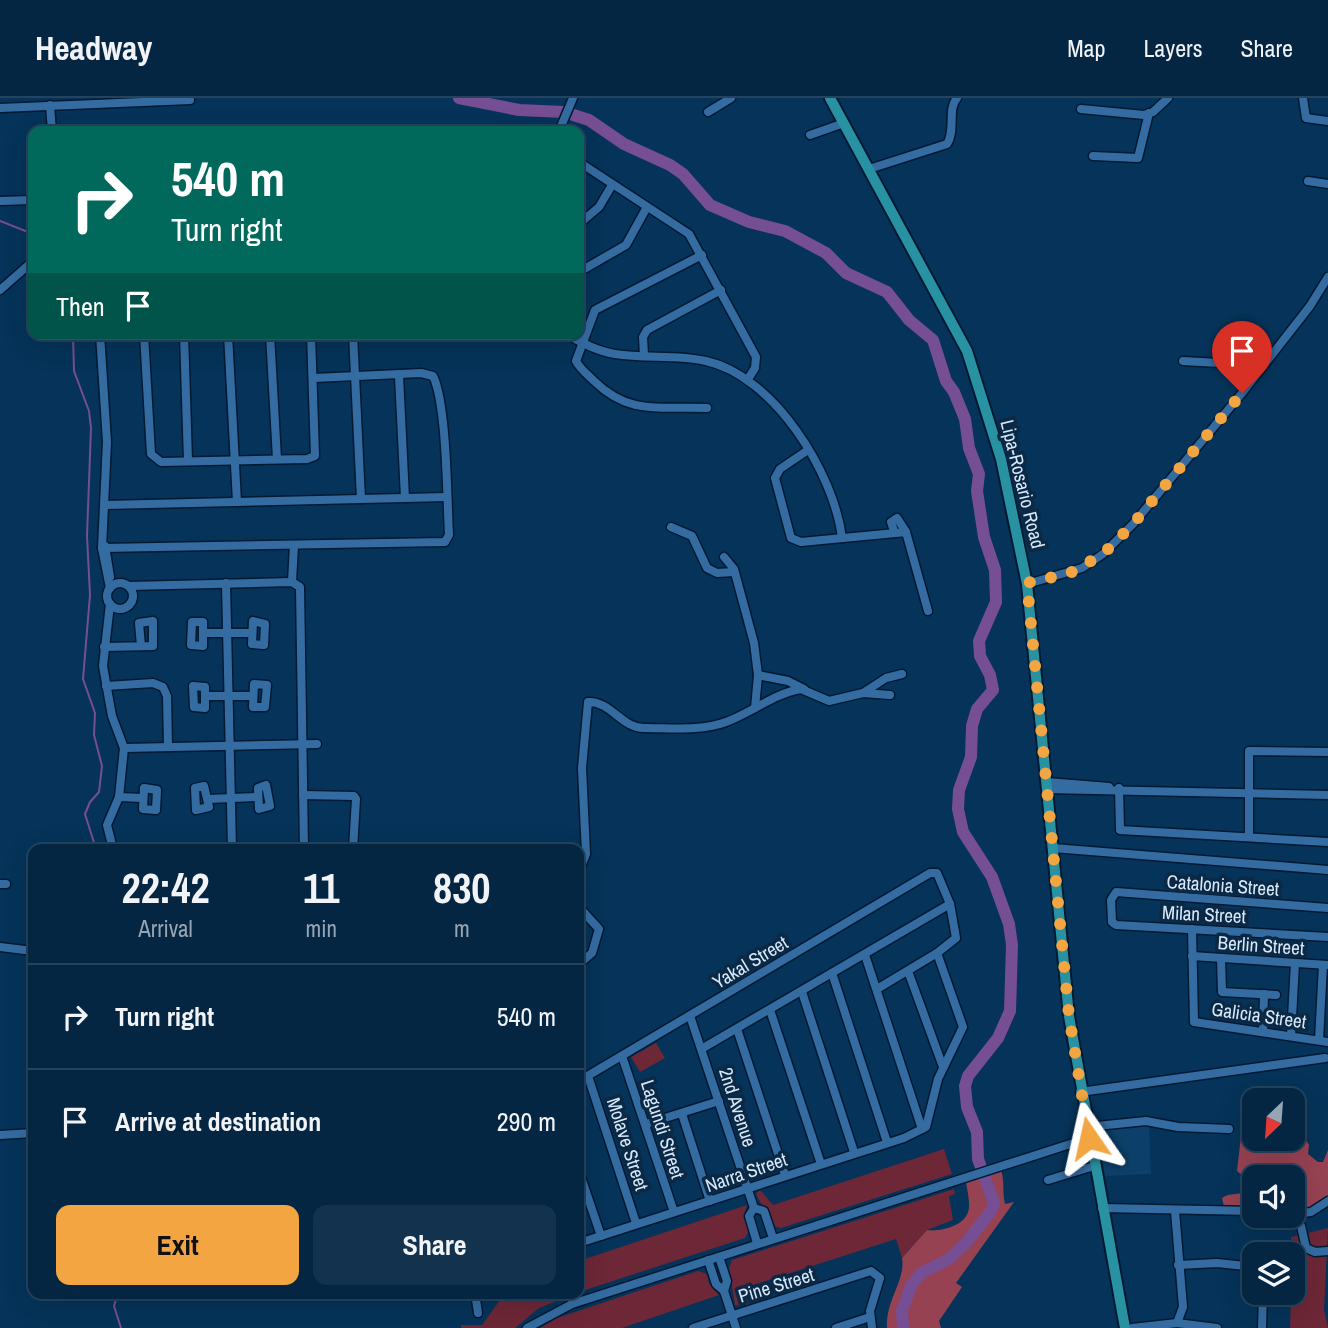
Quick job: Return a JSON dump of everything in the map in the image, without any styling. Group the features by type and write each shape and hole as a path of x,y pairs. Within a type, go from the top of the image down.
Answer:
{"main road":[{"name":"Lipa-Rosario Road","path":"830,98 967,351 1000,459 1027,583 1069,1016 1080,1092 1125,1328"}],"street":[{"path":"561,126 573,98"},
{"path":"708,112 731,98"},
{"path":"869,169 947,144 951,137 953,103 957,98"},
{"path":"1082,108 1149,113 1164,105 1168,98"},
{"path":"1303,98 1306,118 1328,121"},
{"path":"0,108 190,100"},
{"path":"50,105 52,126"},
{"path":"1093,156 1138,158 1149,113"},
{"path":"810,135 844,123"},
{"path":"584,165 689,234 756,357 755,369 748,379"},
{"path":"1308,181 1328,184"},
{"path":"584,220 599,206 612,185"},
{"path":"0,201 28,200"},
{"path":"584,269 626,245 647,207"},
{"path":"584,332 591,315 600,306 702,255"},
{"path":"0,290 28,265"},
{"path":"1027,583 1070,573 1103,554 1133,524 1310,306 1328,277"},
{"path":"644,355 643,337 647,330 720,290"},
{"path":"100,340 107,442 104,546 111,587 107,596 110,604 104,647 106,686 112,716 124,748 119,797 107,825 112,844"},
{"path":"144,340 150,454 161,462 307,460 317,453 311,340"},
{"path":"184,340 188,461"},
{"path":"228,340 237,502"},
{"path":"270,340 277,459"},
{"path":"353,340 361,499"},
{"path":"576,340 617,354 707,361 732,369 748,379 776,404 808,450 839,517 842,538"},
{"path":"580,342 576,356 578,365 610,397 624,404 650,408 707,408"},
{"path":"1183,361 1259,368"},
{"path":"104,546 442,543 449,535 447,497 436,383 433,376 421,373 314,378"},
{"path":"399,376 405,498"},
{"path":"808,450 780,469 775,478 791,538 801,542 894,531 906,532"},
{"path":"105,505 447,497"},
{"path":"894,531 891,522 897,518 906,532 928,611"},
{"path":"671,527 692,536 708,568 717,573 734,572"},
{"path":"292,582 294,545"},
{"path":"724,557 734,572 754,643 758,675 755,708"},
{"path":"111,587 121,583 129,586 292,582 301,590 304,844"},
{"path":"226,583 232,844"},
{"path":"110,604 122,610 130,606 134,598 129,586"},
{"path":"203,633 251,633"},
{"path":"104,647 141,646"},
{"path":"863,694 886,678 902,674"},
{"path":"758,675 788,681 829,701 863,694 890,695"},
{"path":"106,686 153,683 163,687 167,696 168,747"},
{"path":"584,859 586,854 582,768 588,702 607,708 629,726 705,727 726,722 793,690 804,689"},
{"path":"205,696 252,696"},
{"path":"124,748 317,744"},
{"path":"1249,838 1250,750 1328,752"},
{"path":"1047,785 1328,795"},
{"path":"1115,788 1120,830 1328,842"},
{"path":"303,795 354,796 353,844"},
{"path":"119,797 143,798"},
{"path":"208,799 258,797"},
{"path":"1053,848 1328,870"},
{"name":"Yakal Street","path":"584,1078 930,873 937,873 950,904"},
{"name":"Catalonia Street","path":"1116,892 1328,908"},
{"name":"Milan Street","path":"1116,892 1111,900 1114,924 1328,937"},
{"path":"703,1048 950,904 957,936 937,953 877,989"},
{"path":"584,912 599,929 592,953 584,960"},
{"name":"Galicia Street","path":"1192,929 1194,1021 1324,1041"},
{"path":"0,947 28,950"},
{"path":"922,1129 931,1115 943,1067 961,1036 963,1023 937,953"},
{"path":"865,955 922,1129"},
{"name":"Berlin Street","path":"1192,956 1326,965"},
{"path":"1222,958 1222,992 1276,995"},
{"path":"1291,1036 1295,963"},
{"path":"1324,1041 1326,965"},
{"path":"908,971 943,1067"},
{"path":"832,973 887,1142"},
{"path":"802,992 854,1152"},
{"path":"1262,1031 1264,994"},
{"path":"770,1010 821,1164"},
{"name":"2nd Avenue","path":"690,1016 703,1048 754,1208"},
{"path":"737,1029 785,1175"},
{"name":"Lagundi Street","path":"622,1056 674,1212"},
{"path":"1080,1092 1325,1058"},
{"name":"Molave Street","path":"588,1076 636,1223"},
{"path":"646,1125 719,1101"},
{"path":"682,1114 710,1201"},
{"path":"527,1328 551,1312 572,1304 1001,1166 1088,1132 1146,1121 1178,1127 1229,1129"},
{"name":"Narra Street","path":"584,1241 922,1129"},
{"path":"0,1135 28,1133"},
{"path":"1048,1180 1094,1166"},
{"path":"584,1186 601,1236"},
{"path":"1305,1213 1311,1212 1328,1201"},
{"path":"757,1243 749,1214 754,1208 764,1211 773,1238"},
{"path":"1102,1208 1242,1211"},
{"path":"1175,1211 1183,1307 1177,1323"},
{"path":"754,1230 768,1226"},
{"path":"1302,1228 1308,1250 1328,1251"},
{"path":"719,1257 727,1281 724,1291"},
{"path":"708,1260 716,1284 724,1291 736,1328"},
{"path":"1178,1265 1217,1263 1242,1266"},
{"name":"Pine Street","path":"693,1328 875,1271 880,1278 870,1317"},
{"path":"476,1299 478,1313"},
{"path":"1262,1305 1262,1328"},
{"path":"836,1328 870,1317 872,1328"},
{"path":"1132,1328 1177,1323 1217,1328"}],"shaded area":[{"path":"656,1043 665,1058 640,1072 631,1057"},
{"path":"1149,1125 1151,1174 1103,1176 1094,1129"},
{"path":"1242,1127 1242,1152 1306,1152 1306,1140 1309,1145 1308,1154 1318,1162 1323,1162 1328,1150 1328,1197 1305,1209 1305,1165 1242,1165 1242,1175 1237,1171"},
{"path":"944,1149 952,1174 781,1228 773,1226 756,1194 760,1190 773,1205"},
{"path":"1001,1170 1005,1204 1014,1202 956,1283 962,1287 939,1321 941,1328 887,1328 889,1309 901,1274 902,1258 927,1230 951,1227 966,1217 969,1205 966,1182"},
{"path":"954,1189 955,1194 949,1196 953,1220 927,1230 902,1258 896,1239 744,1288 748,1305 735,1305 729,1268 732,1260"},
{"path":"1240,1193 1242,1207 1224,1207 1222,1198"},
{"path":"747,1205 744,1216 749,1231 745,1238 584,1290 584,1259"},
{"path":"1328,1228 1324,1310 1328,1328 1290,1328 1291,1305 1305,1305 1305,1242 1291,1242 1291,1237"},
{"path":"698,1271 707,1274 709,1284 719,1295 622,1328 540,1328 557,1318"},
{"path":"501,1299 562,1299 539,1308 515,1328 461,1328 461,1325 482,1325"}],"waterway":[{"path":"459,98 519,110 564,112 589,120 624,144 670,165 683,174 710,205 749,222 785,231 826,253 846,273 887,292 909,320 933,340 946,381 954,392 965,419 969,448 979,474 977,491 984,537 995,570 996,602 979,641 980,656 990,675 993,690 977,709 972,726 971,757 959,790 958,809 963,832 992,877 1009,924 1012,945 1010,1011 998,1038 968,1076 965,1086 967,1107 977,1132 978,1159 994,1203 991,1211 966,1243 949,1259 921,1273 911,1286 902,1311 903,1328"},
{"path":"0,221 28,232"},
{"path":"73,340 74,371 89,411 91,428 87,536 90,595 83,679 95,713 94,735 102,766 99,792 90,802 85,814 94,844"},
{"path":"116,1299 114,1306 121,1328"}],"route":[{"path":"1089,1138 1069,1016 1027,583 1070,573 1103,554 1133,524 1242,393"}]}
